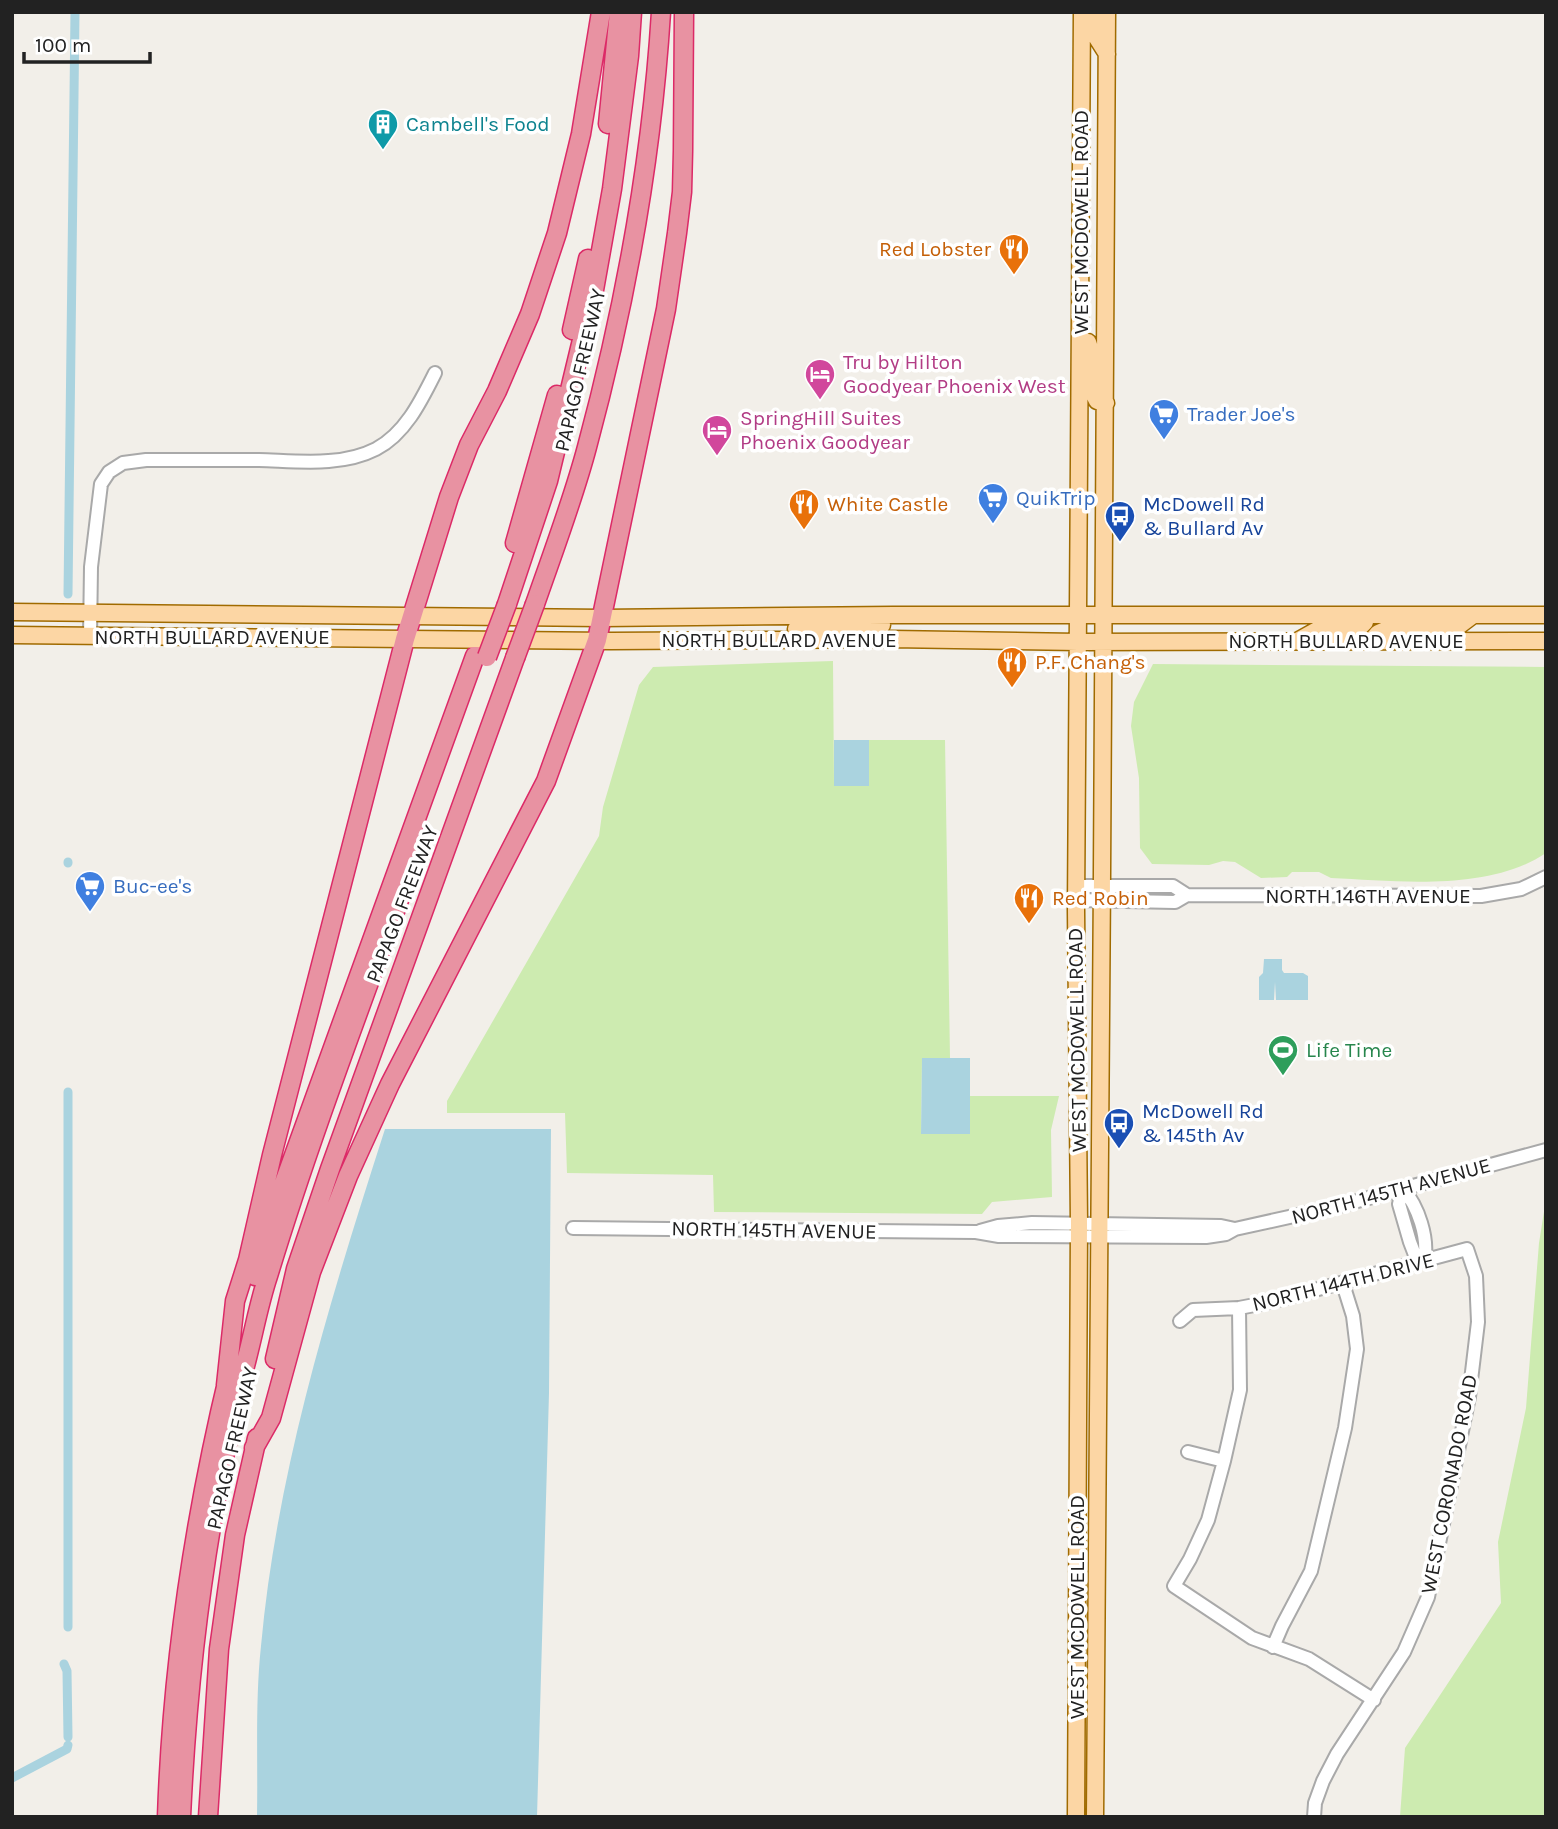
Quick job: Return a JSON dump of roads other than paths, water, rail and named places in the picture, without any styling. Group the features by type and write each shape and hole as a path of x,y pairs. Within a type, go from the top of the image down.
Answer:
{"highway":[{"path":"226,1385 235,1301 248,1261 272,1155 405,639 449,497 519,340 553,245 581,134 600,12"},
{"name":"PAPAGO FREEWAY","path":"167,1817 176,1692 188,1588 207,1475 226,1385 254,1277 285,1180 500,604 548,430 584,276 606,144 619,12"},
{"path":"500,604 548,481 594,290 612,189 632,12"},
{"name":"PAPAGO FREEWAY","path":"208,1817 219,1649 235,1535 296,1269 397,978 536,604 587,449 615,329 648,147 661,12"},
{"path":"254,1448 271,1418 312,1272 348,1176 390,1084 546,781 597,640 666,309 677,233 683,164 684,12"},
{"path":"181,1817 184,1746 207,1547 238,1392 267,1278 481,656"}],"main road":[{"name":"WEST MCDOWELL ROAD","path":"1076,1817 1079,1231 1076,893 1082,12"},
{"path":"1094,12 1095,35 1107,54"},
{"name":"WEST MCDOWELL ROAD","path":"1095,1817 1107,12"},
{"path":"1081,189 1106,190"},
{"path":"1081,323 1091,351 1095,397 1097,401 1106,403"},
{"name":"NORTH BULLARD AVENUE","path":"12,612 603,618 1546,615"},
{"path":"761,639 782,630 886,625 893,622 897,615"},
{"path":"1297,641 1317,630 1360,627 1366,616"},
{"path":"1371,641 1385,630 1456,628 1472,616"},
{"name":"NORTH BULLARD AVENUE","path":"12,635 1078,642 1546,641"},
{"path":"1076,1780 1095,1780"}],"street":[{"path":"90,636 91,567 101,484 109,472 123,463 146,460 327,461 360,456 393,437 410,418 435,373"},
{"name":"NORTH 146TH AVENUE","path":"1076,893 1101,893 1175,902 1187,895 1481,896 1521,889 1546,877"},
{"name":"NORTH 145TH AVENUE","path":"573,1228 976,1232 998,1226 1032,1223 1079,1231 1206,1237 1284,1220 1546,1150"},
{"path":"1403,1189 1399,1204 1410,1242 1415,1255 1424,1261"},
{"name":"NORTH 144TH DRIVE","path":"1180,1321 1194,1310 1239,1308 1343,1284 1467,1249"},
{"name":"WEST CORONADO ROAD","path":"1314,1817 1315,1803 1323,1781 1337,1754 1404,1651 1428,1597 1469,1397 1478,1322 1476,1276 1467,1249"},
{"path":"1273,1647 1311,1571 1345,1428 1357,1349 1353,1316 1343,1284"},
{"path":"1239,1308 1240,1390 1224,1461 1208,1520 1174,1586 1252,1638 1309,1659 1374,1700"},
{"path":"1188,1452 1224,1461"}],"water":[{"path":"834,740 869,740 869,786 834,786"},
{"path":"1264,959 1282,959 1284,973 1303,973 1308,976 1308,1000 1276,1000 1275,982 1274,1000 1259,1000 1259,977 1263,973"},
{"path":"922,1058 970,1058 970,1134 921,1134"},
{"path":"385,1129 551,1129 549,1393 537,1817 257,1817 259,1667 280,1515 293,1449 326,1320"}],"waterway":[{"path":"68,594 75,12"},
{"path":"68,1092 68,1627"},
{"path":"64,1664 67,1671 68,1737"},
{"path":"12,1778 67,1749 68,1745"}],"place":[{"name":"Cambell's Food","path":"383,151"},
{"name":"Red Lobster","path":"1014,276"},
{"name":"Tru by Hilton Goodyear Phoenix West","path":"820,401"},
{"name":"Trader Joe's","path":"1164,441"},
{"name":"SpringHill Suites Phoenix Goodyear","path":"717,457"},
{"name":"QuikTrip","path":"993,525"},
{"name":"White Castle","path":"804,531"},
{"name":"McDowell Rd & Bullard Av","path":"1120,543"},
{"name":"P.F. Chang's","path":"1012,689"},
{"name":"Buc-ee's","path":"90,913"},
{"name":"Red Robin","path":"1029,925"},
{"name":"Life Time","path":"1283,1077"},
{"name":"McDowell Rd & 145th Av","path":"1119,1150"}]}
